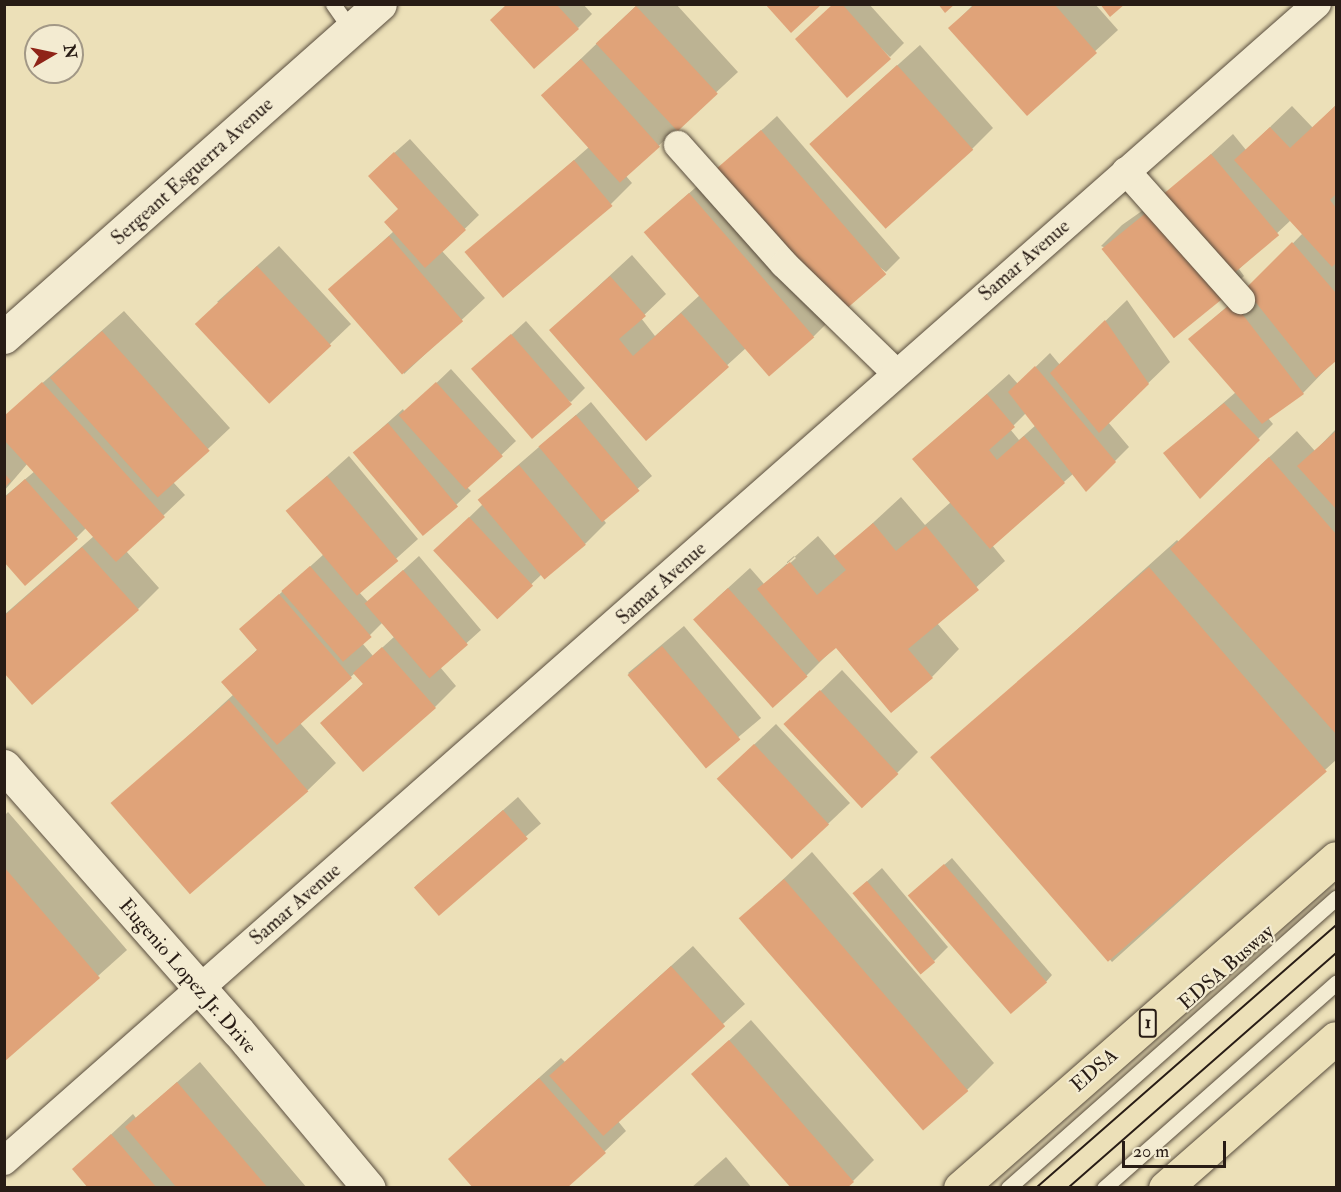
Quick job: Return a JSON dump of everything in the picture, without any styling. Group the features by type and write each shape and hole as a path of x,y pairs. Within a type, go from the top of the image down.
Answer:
{"highway":[{"name":"EDSA","path":"960,1188 1336,858"},
{"path":"1165,1188 1336,1038"}],"street":[{"name":"Sergeant Esguerra Avenue","path":"4,338 342,17 380,4"},
{"name":"Samar Avenue","path":"4,1161 1317,4"},
{"path":"678,145 784,264 896,373"},
{"path":"1126,171 1241,300"},
{"name":"Eugenio Lopez Jr. Drive","path":"4,766 369,1188"}],"lane":[{"name":"EDSA Busway","path":"1008,1188 1336,898"},
{"path":"1104,1188 1336,983"}],"building":[{"path":"507,4 556,4 579,29 534,69 490,20"},
{"path":"765,4 822,4 791,33"},
{"path":"833,4 842,4 891,59 847,98 795,39"},
{"path":"938,4 955,4 945,13"},
{"path":"1100,4 1125,4 1110,17"},
{"path":"974,5 1055,5 1097,53 1027,116 948,28"},
{"path":"636,6 718,94 678,131 596,44"},
{"path":"581,59 660,147 620,183 541,95"},
{"path":"897,65 973,150 886,229 809,144"},
{"path":"1336,105 1336,194 1330,200 1336,208 1336,263 1332,267 1234,160 1270,127 1290,148"},
{"path":"761,130 886,274 841,314 716,169"},
{"path":"394,152 466,230 425,268 384,222 398,209 368,176"},
{"path":"1211,154 1279,235 1232,274 1164,193"},
{"path":"574,160 613,206 503,298 464,252"},
{"path":"689,193 814,337 769,377 644,232"},
{"path":"1152,208 1224,297 1174,338 1101,249"},
{"path":"389,236 463,321 402,374 328,289"},
{"path":"1292,242 1336,293 1336,361 1316,378 1245,289"},
{"path":"257,266 331,346 269,404 195,324"},
{"path":"610,276 646,316 619,339 633,356 681,313 729,367 646,441 549,330"},
{"path":"1233,302 1304,394 1262,424 1188,339"},
{"path":"1105,320 1149,384 1099,433 1050,373"},
{"path":"102,331 210,451 158,497 50,378"},
{"path":"511,334 572,404 532,439 471,369"},
{"path":"1035,366 1116,462 1086,492 1008,392"},
{"path":"42,382 165,517 116,562 4,440 4,416"},
{"path":"436,382 503,456 466,490 399,415"},
{"path":"987,394 1015,427 989,450 997,460 1024,436 1065,483 990,549 912,459"},
{"path":"1224,403 1260,440 1200,499 1163,453"},
{"path":"576,415 640,491 602,522 538,446"},
{"path":"388,423 458,506 423,536 353,453"},
{"path":"1336,431 1336,509 1297,466"},
{"path":"1269,457 1336,534 1336,734 1170,549"},
{"path":"519,465 586,545 544,579 478,500"},
{"path":"4,473 11,481 4,488"},
{"path":"327,476 398,561 357,596 286,511"},
{"path":"25,479 78,539 25,586 4,562 4,498"},
{"path":"469,517 533,586 497,619 433,550"},
{"path":"873,523 896,551 926,526 979,590 908,649 933,678 891,713 836,648 819,662 757,589 790,562 817,595 846,570 834,556"},
{"path":"82,547 139,610 32,705 4,673 4,616"},
{"path":"310,566 372,637 343,662 281,591"},
{"path":"1149,567 1327,772 1108,962 930,757"},
{"path":"403,570 468,645 429,678 365,603"},
{"path":"728,588 808,676 773,708 693,619"},
{"path":"279,594 352,678 277,745 221,682 257,650 239,629"},
{"path":"662,646 740,739 706,768 628,675"},
{"path":"382,647 436,708 363,772 320,723 363,684 353,673"},
{"path":"820,690 898,774 862,808 783,724"},
{"path":"229,700 308,791 190,894 111,803"},
{"path":"754,744 829,824 792,859 717,779"},
{"path":"503,810 528,839 439,916 414,887"},
{"path":"944,864 1047,982 1011,1014 908,895"},
{"path":"4,867 100,978 4,1062"},
{"path":"784,879 968,1091 923,1130 739,918"},
{"path":"867,881 935,962 921,974 852,893"},
{"path":"671,966 725,1026 603,1136 549,1076"},
{"path":"729,1040 854,1182 847,1188 791,1188 691,1074"},
{"path":"539,1078 606,1153 567,1188 473,1188 448,1159"},
{"path":"177,1082 268,1188 177,1188 125,1127"},
{"path":"111,1134 157,1188 88,1188 72,1169"}],"tram line":[{"path":"1036,1188 1336,925"},
{"path":"1068,1188 1336,953"}]}
